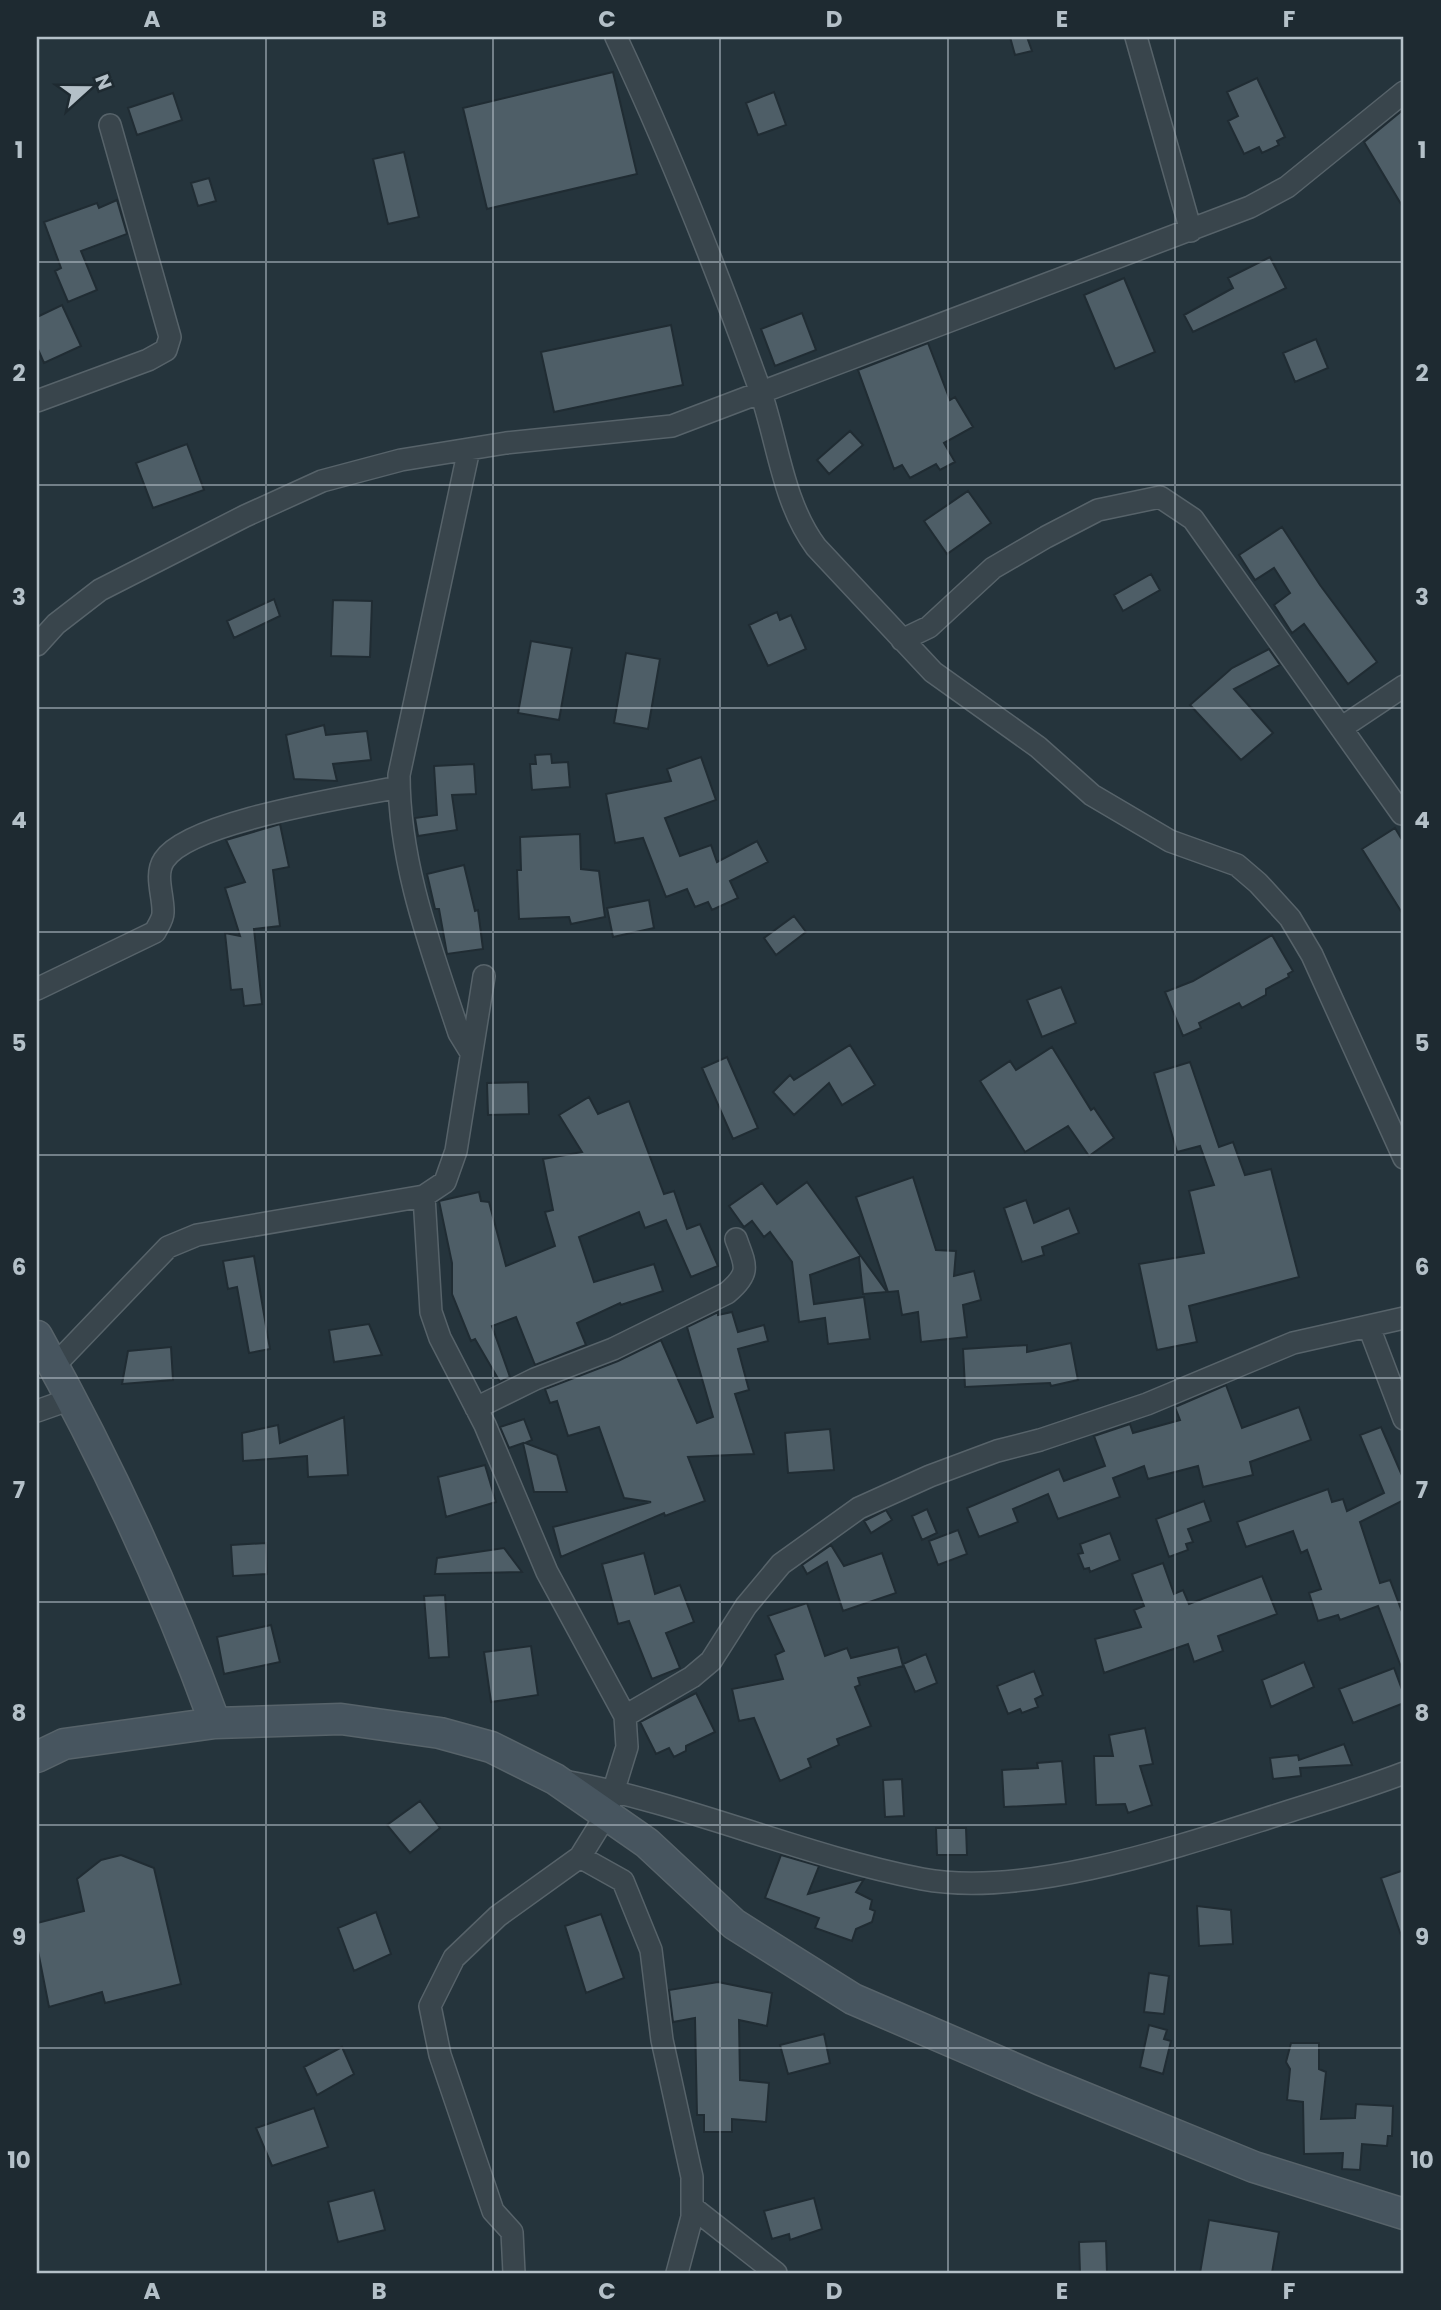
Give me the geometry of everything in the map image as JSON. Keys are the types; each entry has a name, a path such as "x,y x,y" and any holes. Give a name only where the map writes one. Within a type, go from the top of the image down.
{"street":[{"path":"616,37 709,251 774,432 787,489 802,528 933,672 1038,747 1092,795 1170,841 1237,865 1258,883 1290,918 1312,955 1404,1158"},
{"path":"1136,37 1191,230"},
{"path":"37,645 56,624 100,590 245,516 322,481 401,460 469,449 672,426 1250,207 1287,187 1404,92"},
{"path":"37,401 148,360 166,350 170,337 110,124"},
{"path":"469,449 399,775 399,787 400,828 419,915 460,1033 470,1051"},
{"path":"902,639 929,627 993,568 1046,537 1098,510 1160,497 1193,519 1402,814"},
{"path":"1341,728 1404,686"},
{"path":"37,989 155,932 164,915 160,880 163,861 178,845 246,819 399,787"},
{"path":"54,1366 168,1248 197,1235 424,1196 445,1182 456,1151 484,976"},
{"path":"424,1196 430,1312 477,1408 547,1572 625,1716 627,1747 609,1802 580,1857 498,1916 454,1958 430,2006 440,2055 493,2211 512,2232 514,2273"},
{"path":"477,1408 535,1379 613,1349 726,1293 743,1280 746,1264 736,1239"},
{"path":"625,1716 692,1677 711,1661 746,1606 781,1564 859,1508 997,1451 1040,1440 1147,1404 1293,1343 1404,1318"},
{"path":"1369,1327 1404,1419"},
{"path":"37,1336 126,1507 178,1619 215,1723"},
{"path":"37,1411 71,1399"},
{"path":"37,1757 64,1744 215,1723 341,1719 440,1733 491,1747 609,1802 923,1879 968,1883 1027,1881 1152,1852 1404,1773"},
{"path":"609,1802 647,1843 734,1924 853,1999 1254,2167 1404,2214"},
{"path":"580,1857 623,1881 651,1950 662,2040 692,2177 692,2217 677,2273"},
{"path":"692,2207 776,2273"}],"building":[{"path":"1010,37 1027,37 1032,51 1015,55"},
{"path":"613,72 637,174 487,209 463,108"},
{"path":"1257,78 1285,137 1277,141 1279,145 1262,153 1259,147 1244,154 1228,121 1238,116 1227,92"},
{"path":"774,92 786,125 758,135 746,103"},
{"path":"173,93 182,120 137,135 128,108"},
{"path":"1404,109 1404,209 1364,142"},
{"path":"404,152 419,217 388,224 373,159"},
{"path":"209,178 216,201 198,206 191,183"},
{"path":"117,200 127,234 81,251 97,290 68,302 55,271 61,268 44,222 97,203 99,208"},
{"path":"1270,257 1286,288 1193,332 1184,315 1233,288 1228,278"},
{"path":"1124,278 1155,352 1115,369 1084,295"},
{"path":"62,305 81,346 44,363 37,347 37,317"},
{"path":"802,313 816,350 775,366 761,329"},
{"path":"671,325 683,385 554,412 541,352"},
{"path":"1316,339 1328,368 1295,382 1283,353"},
{"path":"928,343 950,400 955,397 973,427 944,443 955,462 940,470 936,464 910,478 902,465 894,469 858,370"},
{"path":"850,431 863,445 829,474 817,460"},
{"path":"187,444 204,490 153,508 136,463"},
{"path":"968,491 991,523 947,554 924,521"},
{"path":"1282,527 1320,585 1377,662 1348,684 1304,624 1292,633 1274,605 1290,593 1274,568 1255,580 1239,555"},
{"path":"1151,574 1160,590 1123,611 1114,595"},
{"path":"274,599 280,616 234,638 227,621"},
{"path":"333,600 372,601 370,657 331,656"},
{"path":"777,612 780,620 791,615 806,649 768,666 749,625"},
{"path":"531,641 572,648 559,720 518,713"},
{"path":"1269,649 1280,665 1234,689 1273,733 1241,760 1190,705 1232,668"},
{"path":"626,653 660,659 648,729 614,723"},
{"path":"324,725 326,735 367,731 371,760 333,764 337,781 294,779 286,735"},
{"path":"551,754 552,763 568,762 570,787 532,790 530,764 536,764 535,755"},
{"path":"701,757 716,800 665,818 680,856 711,845 717,862 757,841 768,862 730,881 738,898 712,910 708,902 695,907 687,889 666,897 643,838 615,843 606,794 671,781 667,769"},
{"path":"474,764 476,794 452,795 457,830 418,836 415,818 437,815 434,766"},
{"path":"280,824 289,867 273,870 280,926 254,929 262,1004 244,1006 242,989 231,990 225,933 240,936 225,888 245,882 226,840"},
{"path":"1395,828 1404,843 1404,916 1362,849"},
{"path":"580,834 581,869 599,871 605,917 571,924 569,917 519,919 517,870 521,870 520,837"},
{"path":"464,865 475,911 478,910 483,949 447,954 439,909 435,909 427,874"},
{"path":"649,900 654,928 613,937 607,908"},
{"path":"794,916 806,932 776,955 764,938"},
{"path":"1272,935 1293,971 1288,974 1289,977 1266,989 1266,995 1242,1008 1239,1003 1199,1023 1201,1028 1183,1036 1165,992 1193,981"},
{"path":"1061,987 1076,1023 1042,1037 1027,1000"},
{"path":"850,1045 875,1085 842,1105 829,1083 794,1115 773,1092 790,1075 794,1080"},
{"path":"1052,1047 1091,1110 1094,1108 1114,1138 1089,1156 1068,1126 1025,1152 980,1081 1010,1061 1016,1070"},
{"path":"727,1057 758,1128 733,1139 702,1068"},
{"path":"1190,1062 1219,1147 1233,1142 1245,1175 1271,1169 1299,1277 1189,1306 1197,1342 1157,1350 1139,1264 1204,1253 1189,1191 1214,1185 1200,1146 1177,1152 1154,1073"},
{"path":"528,1082 529,1114 488,1115 487,1083"},
{"path":"589,1097 598,1114 629,1101 664,1194 674,1191 687,1229 700,1224 718,1266 691,1277 666,1220 645,1228 639,1212 579,1237 594,1282 654,1264 663,1291 621,1305 620,1303 577,1323 586,1345 535,1365 516,1317 492,1326 510,1377 500,1382 475,1339 471,1341 452,1294 452,1263 439,1201 479,1192 481,1201 489,1202 506,1266 555,1246 545,1212 553,1210 543,1159 582,1152 559,1115"},
{"path":"913,1177 936,1250 956,1251 954,1276 974,1271 981,1300 963,1305 967,1337 921,1342 918,1312 902,1315 898,1291 888,1292 856,1197"},
{"path":"807,1182 887,1292 863,1294 859,1257 810,1275 814,1304 864,1297 870,1339 828,1344 825,1318 799,1322 792,1262 770,1232 764,1237 752,1221 744,1227 729,1206 762,1183 777,1204"},
{"path":"1026,1200 1034,1223 1069,1208 1079,1233 1042,1247 1044,1255 1022,1262 1004,1208"},
{"path":"254,1256 270,1349 249,1353 237,1287 228,1289 223,1261"},
{"path":"718,1312 718,1315 732,1312 738,1332 764,1325 768,1341 738,1349 749,1390 735,1394 754,1454 688,1457 705,1501 665,1516 664,1513 561,1557 553,1527 651,1502 624,1498 599,1427 568,1436 557,1401 550,1403 545,1389 618,1361 661,1340 697,1423 713,1417 687,1327"},
{"path":"369,1324 382,1355 334,1362 329,1330"},
{"path":"1071,1343 1078,1380 1051,1386 1050,1383 965,1387 963,1349 1027,1345 1027,1352"},
{"path":"171,1347 173,1380 122,1384 128,1351"},
{"path":"1226,1385 1242,1428 1299,1407 1311,1440 1250,1462 1253,1475 1203,1487 1198,1466 1148,1479 1144,1466 1113,1478 1120,1497 1058,1519 1048,1494 1013,1509 1018,1522 979,1537 967,1508 1059,1469 1064,1481 1105,1466 1094,1436 1130,1424 1133,1433 1180,1420 1175,1407"},
{"path":"344,1417 348,1475 308,1477 307,1456 243,1461 242,1433 278,1425 280,1443"},
{"path":"524,1419 532,1440 525,1443 557,1455 567,1492 534,1492 523,1443 509,1448 500,1427"},
{"path":"1381,1427 1404,1480 1404,1500 1360,1522 1380,1583 1390,1580 1404,1617 1403,1672 1378,1606 1340,1620 1338,1615 1318,1621 1309,1593 1321,1589 1307,1550 1301,1553 1293,1531 1246,1547 1237,1522 1328,1489 1332,1502 1343,1499 1347,1511 1384,1493 1360,1435"},
{"path":"830,1429 834,1470 788,1473 785,1433"},
{"path":"485,1465 496,1502 446,1517 438,1477"},
{"path":"1204,1501 1211,1521 1188,1529 1193,1542 1186,1544 1188,1550 1169,1557 1156,1519"},
{"path":"927,1509 937,1533 922,1540 912,1516"},
{"path":"886,1510 892,1520 871,1533 864,1521"},
{"path":"958,1530 967,1554 938,1565 929,1541"},
{"path":"1110,1533 1120,1560 1090,1572 1089,1568 1084,1569 1078,1554 1083,1553 1080,1544"},
{"path":"266,1543 267,1574 233,1576 231,1545"},
{"path":"831,1545 844,1566 882,1553 896,1593 843,1611 827,1562 807,1574 802,1565"},
{"path":"504,1548 522,1572 435,1574 437,1558"},
{"path":"644,1553 655,1594 680,1585 694,1622 666,1633 680,1668 652,1679 629,1621 618,1624 602,1564"},
{"path":"1163,1563 1174,1594 1183,1590 1189,1604 1262,1576 1277,1614 1218,1636 1223,1651 1194,1662 1188,1644 1104,1673 1095,1639 1141,1627 1134,1610 1144,1606 1132,1574"},
{"path":"445,1595 449,1657 429,1658 424,1596"},
{"path":"807,1603 825,1656 847,1648 851,1658 898,1647 903,1666 858,1678 860,1685 855,1687 871,1726 837,1739 839,1745 808,1759 811,1767 780,1781 754,1718 739,1721 732,1689 783,1679 775,1655 784,1651 768,1616"},
{"path":"271,1625 280,1662 224,1674 217,1637"},
{"path":"531,1646 538,1695 491,1702 484,1652"},
{"path":"926,1654 937,1683 915,1692 903,1664"},
{"path":"1304,1662 1314,1687 1271,1707 1262,1680"},
{"path":"1394,1668 1404,1695 1404,1703 1353,1723 1339,1689"},
{"path":"1034,1671 1043,1695 1035,1699 1038,1707 1022,1713 1020,1709 1008,1714 997,1686"},
{"path":"696,1693 715,1732 686,1746 686,1751 674,1757 669,1748 656,1754 640,1722"},
{"path":"1145,1728 1153,1764 1140,1766 1152,1805 1128,1813 1125,1804 1096,1805 1094,1756 1113,1756 1109,1735"},
{"path":"1344,1744 1352,1765 1300,1768 1301,1776 1273,1779 1270,1758 1298,1755 1299,1760"},
{"path":"1062,1761 1066,1804 1004,1807 1002,1770 1038,1768 1037,1763"},
{"path":"902,1779 904,1816 885,1817 883,1780"},
{"path":"420,1801 440,1828 410,1853 387,1825"},
{"path":"936,1828 966,1828 967,1855 937,1855"},
{"path":"121,1855 154,1868 181,1984 105,2003 102,1992 49,2007 37,1946 37,1923 84,1911 77,1879 101,1860"},
{"path":"781,1855 819,1866 808,1894 864,1879 856,1892 872,1900 870,1909 875,1911 872,1922 856,1929 852,1941 815,1928 819,1918 765,1898"},
{"path":"1404,1870 1404,1938 1402,1938 1381,1878"},
{"path":"1197,1906 1231,1910 1233,1944 1199,1946"},
{"path":"376,1912 391,1954 354,1971 338,1928"},
{"path":"601,1914 624,1978 586,1993 565,1926"},
{"path":"1149,1973 1169,1976 1164,2014 1144,2012"},
{"path":"718,1982 772,1993 767,2026 739,2020 740,2080 769,2083 766,2122 732,2119 732,2132 704,2132 704,2115 697,2115 695,2018 673,2022 669,1990"},
{"path":"1149,2025 1167,2030 1164,2039 1171,2041 1163,2074 1140,2067"},
{"path":"824,2034 830,2063 788,2074 780,2045"},
{"path":"1291,2043 1319,2043 1319,2069 1326,2072 1321,2119 1355,2118 1356,2104 1393,2106 1392,2136 1388,2136 1387,2146 1362,2144 1360,2170 1342,2169 1343,2153 1304,2154 1303,2102 1287,2100 1290,2069 1286,2062"},
{"path":"342,2047 354,2074 317,2095 304,2067"},
{"path":"314,2108 328,2147 272,2166 256,2128"},
{"path":"374,2190 385,2230 338,2242 328,2202"},
{"path":"814,2198 822,2229 790,2240 789,2234 772,2239 764,2211"},
{"path":"1209,2220 1279,2232 1272,2273 1200,2273"},
{"path":"1106,2241 1107,2273 1080,2273 1079,2242"}]}
